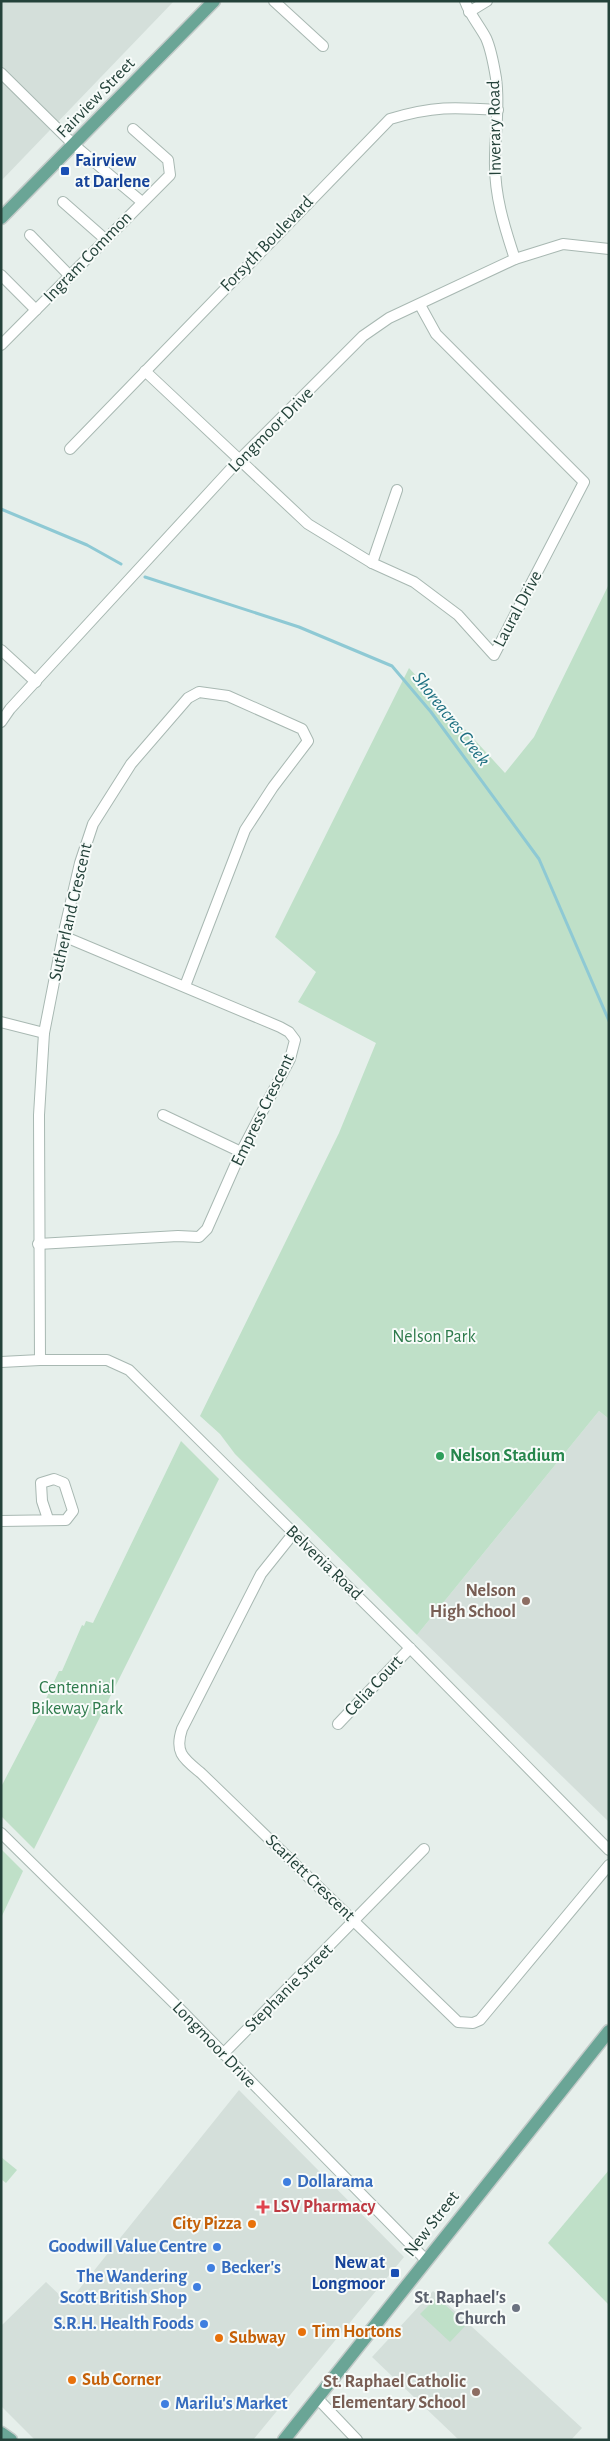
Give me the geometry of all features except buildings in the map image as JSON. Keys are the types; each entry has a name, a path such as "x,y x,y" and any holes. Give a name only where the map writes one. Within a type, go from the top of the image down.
{"main road":[{"name":"Fairview Street","path":"1,218 214,1"},
{"name":"New Street","path":"284,2440 318,2399 425,2259 609,2031"},
{"path":"1,2433 12,2440"}],"street":[{"path":"274,1 324,46"},
{"name":"Inverary Road","path":"465,1 469,12 486,39 496,77 498,110 494,158 496,193 502,220 515,259"},
{"path":"469,12 487,1"},
{"path":"1,73 74,145 142,202"},
{"name":"Forsyth Boulevard","path":"70,449 390,119 421,109 450,106 498,110"},
{"name":"Ingram Common","path":"2,344 170,175 168,160 133,129"},
{"path":"63,202 105,239"},
{"path":"30,235 70,276"},
{"name":"Longmoor Drive","path":"1,722 10,709 84,626 240,459 363,336 389,318 515,259 564,244 609,249"},
{"path":"1,274 36,310"},
{"name":"Laural Drive","path":"145,371 308,524 372,562 414,582 458,615 494,655 584,482 436,334 420,305"},
{"path":"372,562 398,490"},
{"path":"1,650 36,682"},
{"name":"Sutherland Crescent","path":"40,1360 38,1244 39,1115 44,1033 63,936 80,863 94,824 131,764 188,698 199,692 228,696 302,729 308,741 273,787 245,830 185,986"},
{"name":"Empress Crescent","path":"38,1244 178,1236 199,1237 207,1229 241,1152 290,1058 295,1040 289,1032 280,1027 63,936"},
{"path":"1,1022 44,1033"},
{"path":"163,1115 241,1152"},
{"name":"Belvenia Road","path":"1,1362 107,1360 129,1370 410,1648 609,1850"},
{"path":"1,1521 48,1519"},
{"name":"Scarlett Crescent","path":"293,1534 261,1574 178,1740 182,1757 458,2022 472,2023 480,2020 609,1865"},
{"name":"Celia Court","path":"338,1724 410,1648"},
{"name":"Longmoor Drive","path":"1,1833 425,2259"},
{"name":"Stephanie Street","path":"223,2054 424,1849"},
{"path":"318,2399 357,2440"}],"shaded area":[{"path":"1,1 174,1 1,181"},
{"name":"Nelson High School","path":"599,1411 609,1419 609,1822 417,1635"},
{"path":"239,2090 404,2257 253,2440 35,2440 1,2406 1,2326 46,2282 68,2303"},
{"name":"St. Raphael Catholic Elementary School","path":"433,2291 582,2428 571,2440 459,2440 372,2357"}],"green space":[{"name":"Nelson Park","path":"609,584 609,1419 599,1411 417,1635 235,1454 220,1434 200,1416 339,1133 376,1043 298,1002 316,972 275,937 409,668 505,773 534,737"},
{"name":"Centennial Bikeway Park","path":"181,1441 219,1479 34,1849 1,1816 1,1787 59,1671 62,1671 82,1625 84,1626 86,1621 93,1623"},
{"path":"1,1849 23,1871 1,1918"},
{"path":"1,2157 17,2170 6,2183 1,2179"},
{"path":"609,2170 609,2305 548,2243"},
{"path":"437,2297 466,2325 450,2342 420,2314"}],"waterway":[{"name":"Shoreacres Creek","path":"1,509 87,545 121,564"},
{"name":"Shoreacres Creek","path":"145,577 299,627 392,666 431,712 539,859 609,1021"}],"place":[{"name":"Fairview at Darlene","path":"65,171"},
{"name":"Nelson Stadium","path":"440,1456"},
{"name":"Nelson High School","path":"526,1601"},
{"name":"Dollarama","path":"287,2182"},
{"name":"LSV Pharmacy","path":"263,2207"},
{"name":"City Pizza","path":"252,2224"},
{"name":"Goodwill Value Centre","path":"217,2247"},
{"name":"Becker's","path":"211,2268"},
{"name":"New at Longmoor","path":"395,2273"},
{"name":"The Wandering Scott British Shop","path":"197,2287"},
{"name":"St. Raphael's Church","path":"516,2308"},
{"name":"S.R.H. Health Foods","path":"204,2324"},
{"name":"Tim Hortons","path":"302,2332"},
{"name":"Subway","path":"219,2338"},
{"name":"Sub Corner","path":"72,2380"},
{"name":"St. Raphael Catholic Elementary School","path":"476,2392"},
{"name":"Marilu's Market","path":"165,2404"}]}
